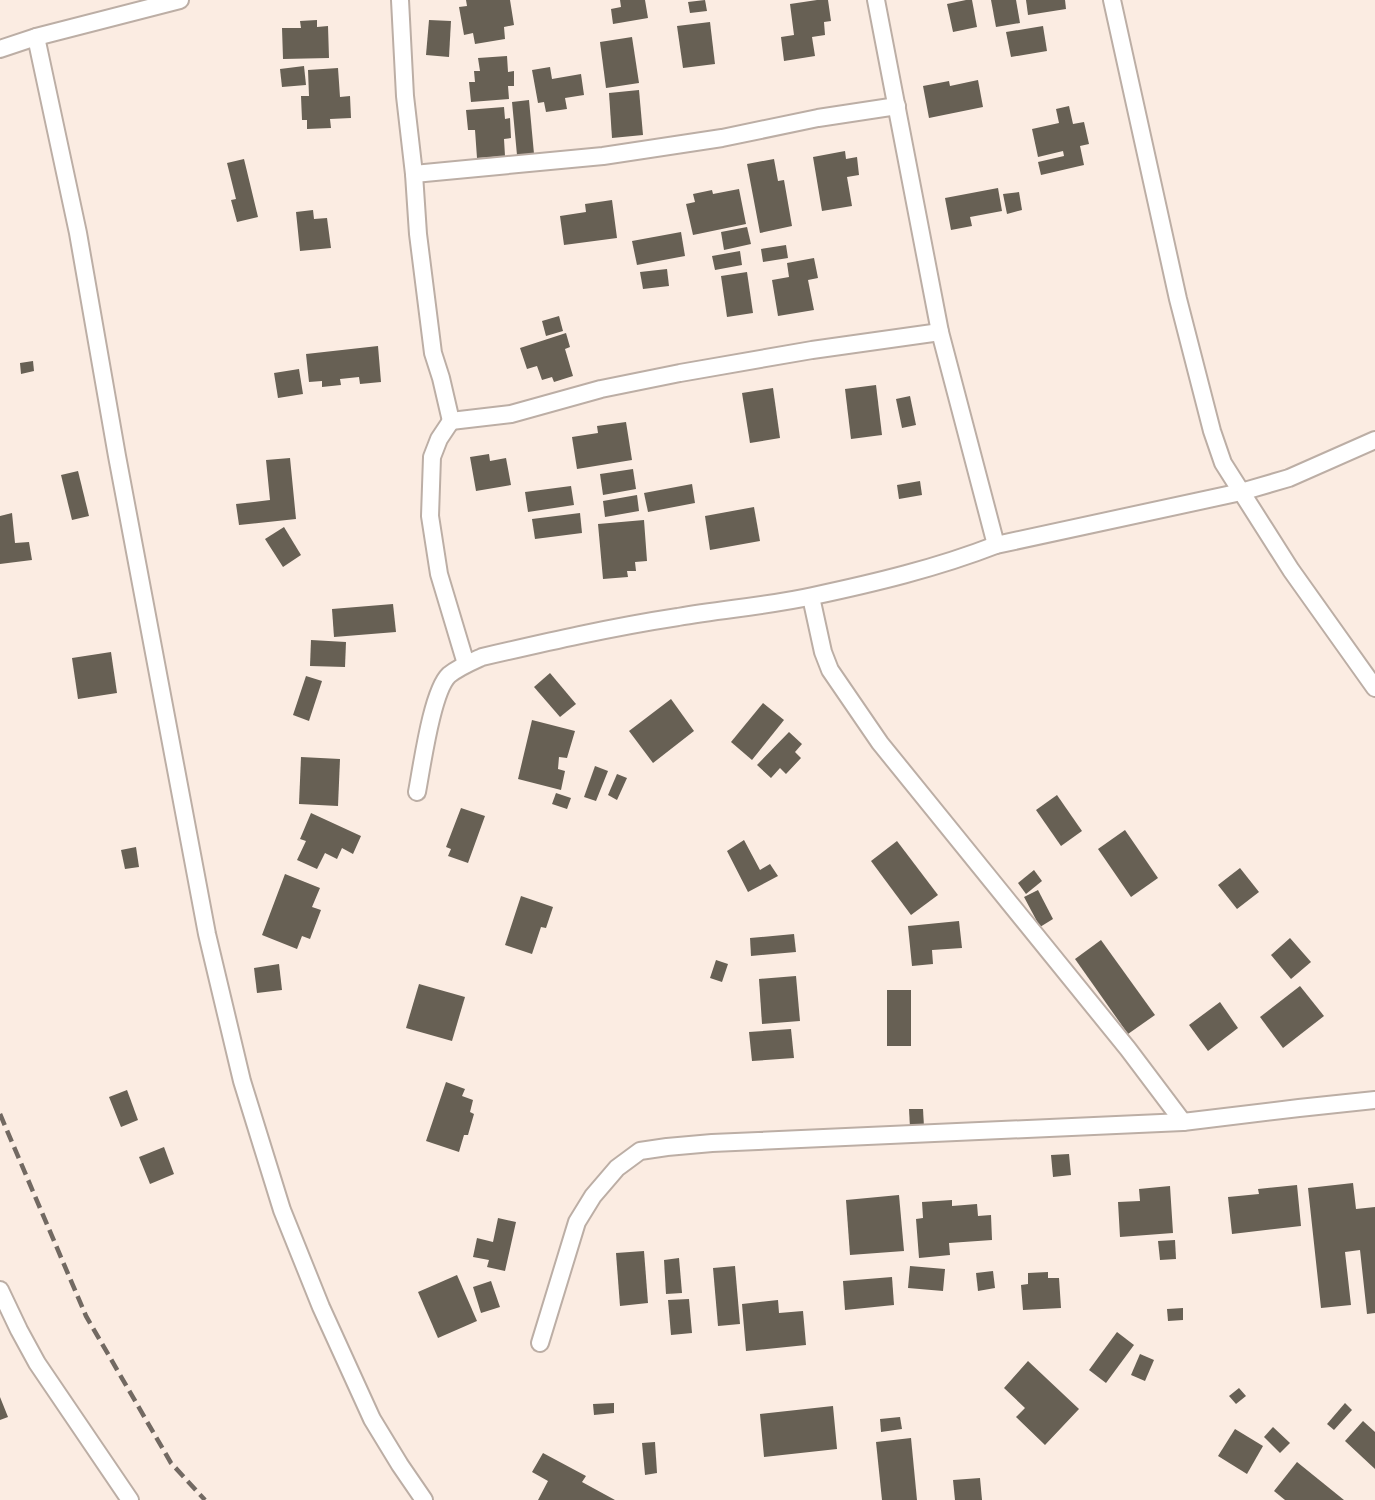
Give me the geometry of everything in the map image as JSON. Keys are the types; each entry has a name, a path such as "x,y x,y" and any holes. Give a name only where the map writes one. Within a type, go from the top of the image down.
{"street":[{"path":"0,49 36,37 180,0"},
{"path":"400,0 405,96 418,234 433,353 451,421 439,439 432,457 430,516 439,574 466,664"},
{"path":"876,0 940,332 996,546"},
{"path":"1112,0 1178,299 1212,431 1223,463 1291,570 1375,688"},
{"path":"36,37 78,232 117,456 207,934 242,1082 282,1210 321,1307 372,1419 424,1500"},
{"path":"414,174 603,156 722,138 818,118 897,106"},
{"path":"451,421 511,414 601,389 680,373 812,350 940,332"},
{"path":"417,792 430,719 439,693 448,676 482,657 595,631 811,597 965,557 996,546 1241,492 1289,478 1375,440"},
{"path":"811,597 823,652 830,670 880,743 1128,1049 1183,1122"},
{"path":"540,1343 577,1222 593,1196 617,1168 640,1151 712,1143 1183,1122 1375,1100"},
{"path":"0,1290 37,1363 130,1500"}],"building":[{"path":"466,0 510,0 514,25 504,27 505,39 475,44 473,33 464,35 459,7 467,6"},
{"path":"620,0 645,0 648,18 613,24 611,9 621,7"},
{"path":"705,0 707,11 690,13 688,2"},
{"path":"828,0 831,21 824,22 825,35 812,37 815,56 784,61 781,37 794,35 790,4"},
{"path":"972,0 977,27 953,32 947,4"},
{"path":"991,0 1016,0 1020,23 996,27"},
{"path":"1026,0 1065,0 1066,9 1028,15"},
{"path":"317,20 317,27 328,26 329,58 283,59 282,28 301,28 300,21"},
{"path":"429,20 451,21 449,57 426,55"},
{"path":"710,22 715,64 683,68 677,26"},
{"path":"1043,26 1047,51 1011,57 1006,32"},
{"path":"632,37 639,83 606,88 600,42"},
{"path":"507,56 508,72 514,71 514,86 508,86 509,99 471,102 469,82 475,82 474,71 480,71 478,58"},
{"path":"304,66 306,85 282,87 280,69"},
{"path":"550,67 552,79 581,74 584,95 565,98 567,109 546,112 544,102 538,103 532,70"},
{"path":"338,68 340,97 350,96 351,118 330,119 331,128 307,129 307,120 302,120 301,96 309,96 308,70"},
{"path":"978,80 983,107 929,118 923,86 949,81 950,86"},
{"path":"639,90 643,135 612,138 609,93"},
{"path":"529,100 534,154 517,155 512,102"},
{"path":"1069,106 1073,124 1084,122 1089,144 1080,146 1084,165 1041,175 1038,162 1064,156 1063,151 1038,157 1032,129 1059,123 1056,109"},
{"path":"504,107 505,119 510,118 511,138 504,139 505,156 477,158 475,130 468,130 466,110"},
{"path":"845,151 846,159 857,157 859,175 847,177 852,206 822,211 813,157"},
{"path":"244,159 258,217 237,222 231,200 236,199 227,163"},
{"path":"774,159 778,181 784,180 792,226 760,233 747,164"},
{"path":"998,188 1002,211 970,217 972,226 951,230 945,198"},
{"path":"739,189 746,224 693,235 686,204 695,202 693,194 712,190 713,194"},
{"path":"1019,192 1022,210 1007,214 1003,194"},
{"path":"612,200 617,238 564,245 560,216 586,212 585,204"},
{"path":"313,210 314,219 327,218 331,248 300,251 296,212"},
{"path":"747,227 751,244 724,250 721,232"},
{"path":"681,232 685,256 637,265 632,241"},
{"path":"786,245 788,258 763,262 761,249"},
{"path":"740,251 742,265 715,270 712,256"},
{"path":"814,258 818,278 808,280 814,310 778,316 772,280 789,277 787,263"},
{"path":"667,269 669,286 643,289 640,272"},
{"path":"747,272 753,313 727,317 721,276"},
{"path":"559,316 563,331 546,336 542,321"},
{"path":"566,333 570,347 565,349 573,376 554,382 552,377 542,380 537,366 527,369 520,348"},
{"path":"378,346 381,382 360,384 359,377 340,379 341,385 322,387 322,381 309,382 306,354"},
{"path":"33,361 34,371 21,374 20,363"},
{"path":"299,369 303,394 278,398 274,373"},
{"path":"876,385 882,435 851,439 845,389"},
{"path":"773,388 780,438 750,443 742,393"},
{"path":"910,396 916,425 902,428 896,399"},
{"path":"626,422 632,460 577,469 572,437 598,433 597,426"},
{"path":"489,454 490,461 506,458 511,485 476,491 470,457"},
{"path":"290,458 296,519 239,525 236,504 270,500 266,460"},
{"path":"633,469 636,489 603,495 600,474"},
{"path":"78,471 89,516 72,520 61,475"},
{"path":"920,481 922,495 899,499 897,485"},
{"path":"692,484 695,503 648,512 644,493"},
{"path":"571,486 574,505 528,512 525,492"},
{"path":"637,495 639,511 605,517 603,501"},
{"path":"754,507 760,541 710,550 705,516"},
{"path":"12,513 15,543 29,542 32,560 0,564 0,516"},
{"path":"580,513 582,533 535,539 532,519"},
{"path":"644,520 647,561 635,562 636,571 627,571 628,577 603,579 598,524"},
{"path":"284,527 301,555 283,567 265,539"},
{"path":"393,604 396,632 334,637 332,609"},
{"path":"311,640 346,642 345,667 310,666"},
{"path":"111,652 117,693 78,699 72,658"},
{"path":"550,673 576,704 560,717 534,687"},
{"path":"306,676 322,681 309,721 293,715"},
{"path":"671,699 694,731 653,763 629,731"},
{"path":"763,703 784,720 752,760 731,742"},
{"path":"532,720 575,731 567,758 559,757 558,769 565,771 561,790 518,779"},
{"path":"789,732 802,744 795,752 801,758 786,774 780,768 771,778 757,765"},
{"path":"301,757 340,759 338,806 299,804"},
{"path":"595,766 608,771 596,801 584,797"},
{"path":"617,774 627,778 617,800 608,795"},
{"path":"556,793 571,798 567,809 552,804"},
{"path":"1057,795 1082,831 1061,846 1036,810"},
{"path":"461,808 485,816 468,863 448,856 451,849 446,847"},
{"path":"311,813 361,836 353,854 342,848 337,859 325,853 317,869 297,860 306,841 300,839"},
{"path":"1125,830 1158,878 1131,897 1098,849"},
{"path":"744,840 760,870 770,864 778,876 748,892 727,851"},
{"path":"897,841 938,895 911,915 871,861"},
{"path":"136,847 139,867 125,869 121,850"},
{"path":"1240,868 1259,892 1237,909 1218,885"},
{"path":"1034,870 1042,881 1026,894 1018,883"},
{"path":"285,874 320,888 312,907 321,910 310,939 302,936 297,949 262,935"},
{"path":"1038,890 1053,919 1040,927 1024,897"},
{"path":"521,896 553,907 546,928 541,927 532,954 505,945"},
{"path":"959,921 962,948 932,950 933,964 912,966 908,926"},
{"path":"794,934 796,952 751,956 750,938"},
{"path":"1290,938 1311,962 1291,979 1271,955"},
{"path":"1101,940 1155,1015 1128,1034 1075,959"},
{"path":"716,960 728,964 722,982 710,978"},
{"path":"279,964 282,990 257,993 254,968"},
{"path":"796,976 800,1021 762,1024 759,979"},
{"path":"419,984 465,997 452,1041 406,1028"},
{"path":"1300,986 1324,1016 1283,1048 1260,1017"},
{"path":"887,990 911,990 911,1046 887,1046"},
{"path":"1220,1002 1238,1028 1208,1051 1189,1025"},
{"path":"791,1029 794,1058 752,1061 749,1032"},
{"path":"446,1082 465,1089 462,1096 473,1100 470,1112 474,1114 468,1135 464,1135 459,1152 426,1141"},
{"path":"127,1090 138,1120 121,1127 109,1097"},
{"path":"909,1109 923,1109 924,1127 910,1128"},
{"path":"164,1147 174,1174 150,1184 139,1157"},
{"path":"1069,1154 1071,1175 1053,1177 1051,1155"},
{"path":"1353,1183 1356,1209 1375,1207 1375,1313 1367,1314 1360,1250 1345,1252 1351,1305 1321,1308 1308,1188"},
{"path":"1297,1185 1301,1226 1232,1234 1228,1197 1259,1194 1258,1189"},
{"path":"1170,1186 1173,1233 1120,1237 1118,1202 1140,1201 1139,1189"},
{"path":"899,1195 904,1251 850,1255 846,1200"},
{"path":"952,1200 952,1206 977,1204 978,1216 991,1215 992,1240 949,1243 950,1255 919,1258 916,1219 923,1218 922,1202"},
{"path":"498,1218 516,1222 505,1271 487,1267 489,1260 473,1257 477,1238 493,1242"},
{"path":"1175,1240 1176,1259 1160,1260 1158,1241"},
{"path":"644,1251 648,1303 620,1306 616,1253"},
{"path":"679,1258 682,1293 666,1294 664,1260"},
{"path":"735,1266 740,1324 718,1326 713,1268"},
{"path":"910,1266 945,1269 943,1291 908,1288"},
{"path":"993,1271 995,1288 978,1291 976,1273"},
{"path":"1048,1272 1048,1278 1059,1278 1061,1308 1023,1310 1021,1285 1028,1284 1028,1273"},
{"path":"457,1275 477,1321 438,1338 418,1292"},
{"path":"892,1277 894,1305 845,1310 843,1281"},
{"path":"491,1281 500,1307 481,1313 473,1287"},
{"path":"689,1299 692,1333 671,1335 668,1300"},
{"path":"778,1300 779,1313 803,1311 806,1345 746,1351 742,1304"},
{"path":"1183,1308 1183,1320 1168,1321 1167,1309"},
{"path":"1117,1332 1134,1345 1106,1383 1089,1370"},
{"path":"1140,1354 1154,1360 1145,1381 1131,1375"},
{"path":"1028,1361 1079,1409 1045,1445 1016,1417 1025,1408 1004,1388"},
{"path":"1239,1388 1246,1396 1236,1404 1229,1396"},
{"path":"0,1397 8,1417 0,1420"},
{"path":"614,1403 614,1413 594,1415 593,1404"},
{"path":"1345,1403 1352,1410 1334,1430 1327,1424"},
{"path":"833,1406 837,1449 764,1457 760,1414"},
{"path":"900,1417 902,1429 881,1432 880,1419"},
{"path":"1363,1421 1375,1432 1375,1469 1345,1441"},
{"path":"1273,1427 1290,1443 1280,1453 1264,1437"},
{"path":"1235,1429 1263,1446 1247,1474 1218,1456"},
{"path":"911,1438 917,1500 882,1500 876,1442"},
{"path":"655,1442 657,1473 645,1475 642,1443"},
{"path":"543,1453 586,1476 582,1482 615,1500 538,1500 548,1481 532,1472"},
{"path":"1297,1462 1344,1500 1285,1500 1274,1491"},
{"path":"980,1478 982,1500 955,1500 953,1480"}],"railway":[{"path":"0,1114 86,1316 171,1463 205,1500"}]}
